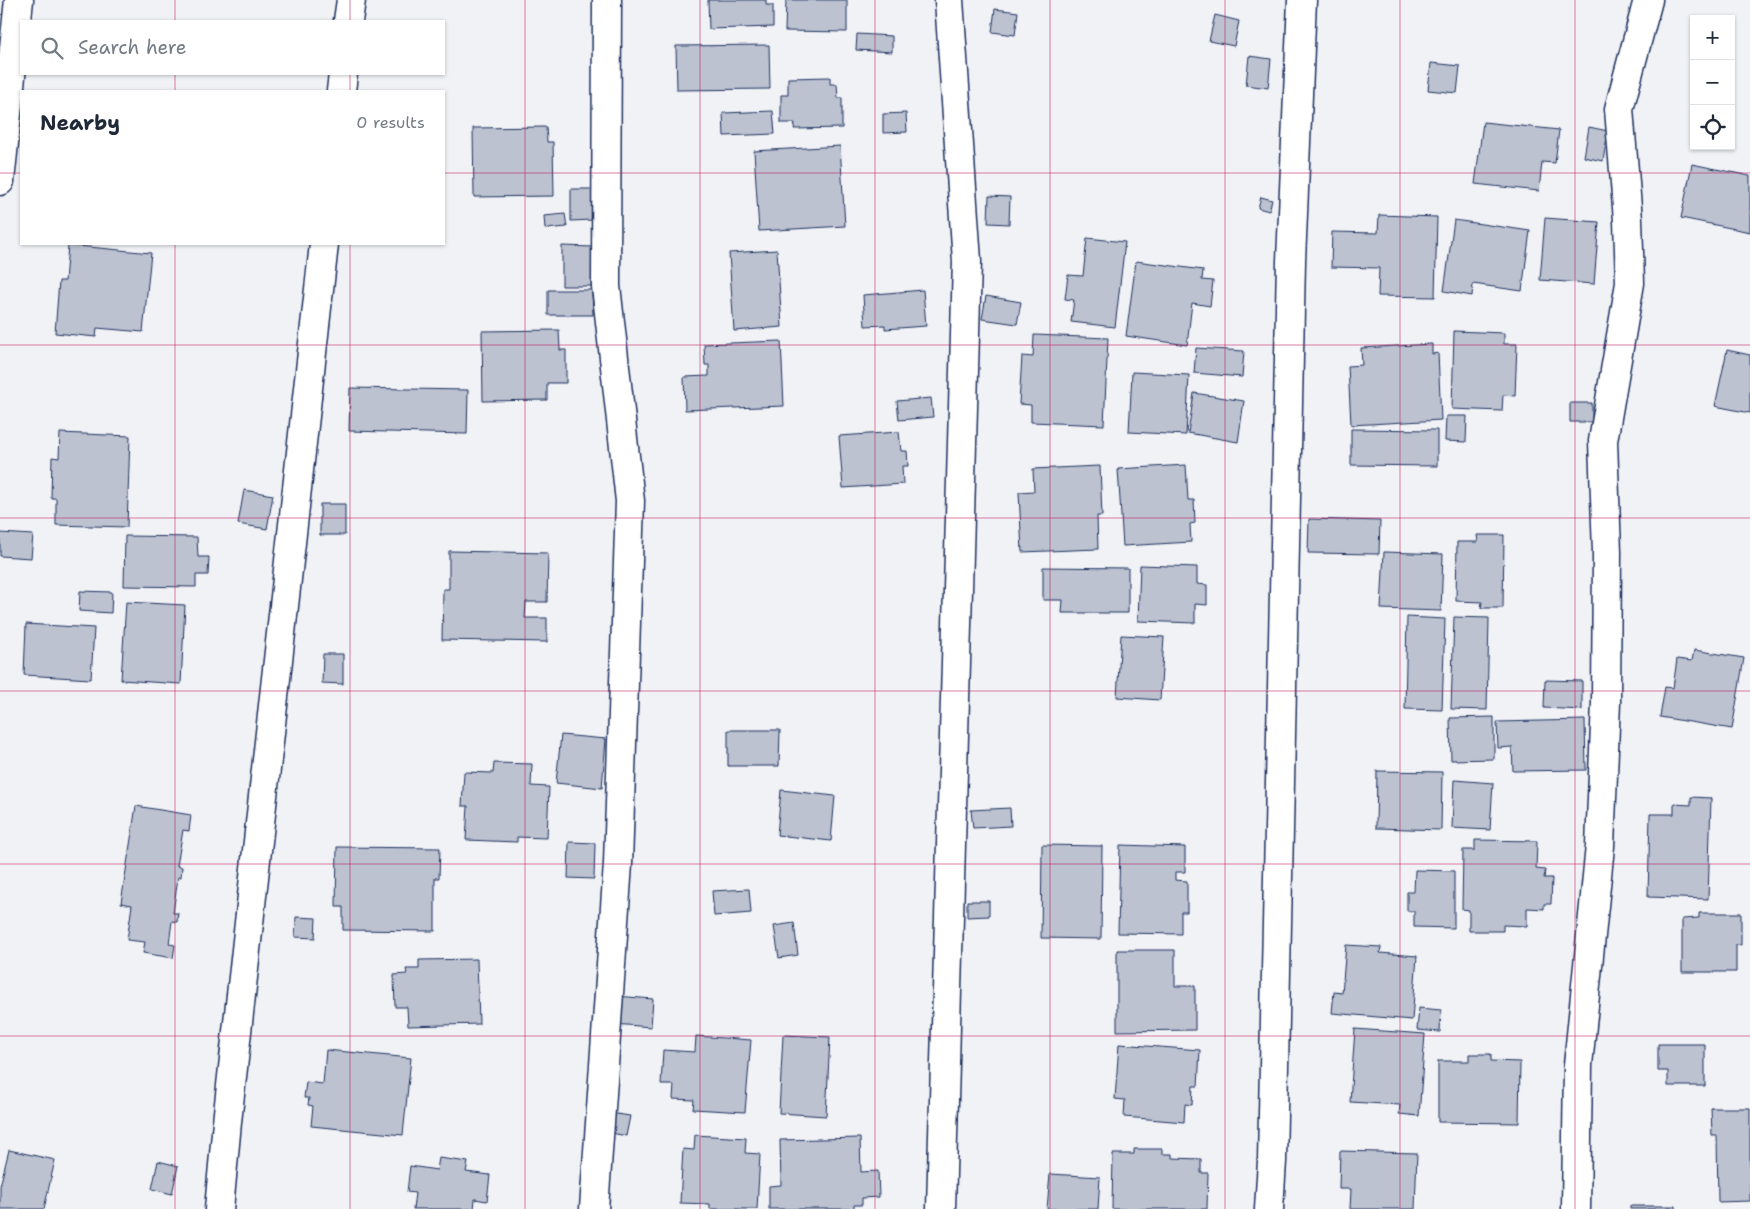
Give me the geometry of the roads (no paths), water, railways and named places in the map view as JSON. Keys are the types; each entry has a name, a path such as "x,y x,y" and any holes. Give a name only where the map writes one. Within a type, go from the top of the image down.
{"street":[{"path":"0,181 19,0"},
{"path":"348,20 351,0"},
{"path":"594,1209 618,864 630,501 606,286 607,0"},
{"path":"941,1209 967,261 949,0"},
{"path":"1269,1209 1272,1161 1291,261 1302,0"},
{"path":"1576,1209 1578,1065 1600,846 1606,702 1607,552 1604,441 1630,283 1628,220 1619,109 1648,0"},
{"path":"341,90 343,75"},
{"path":"219,1209 324,245"}]}
